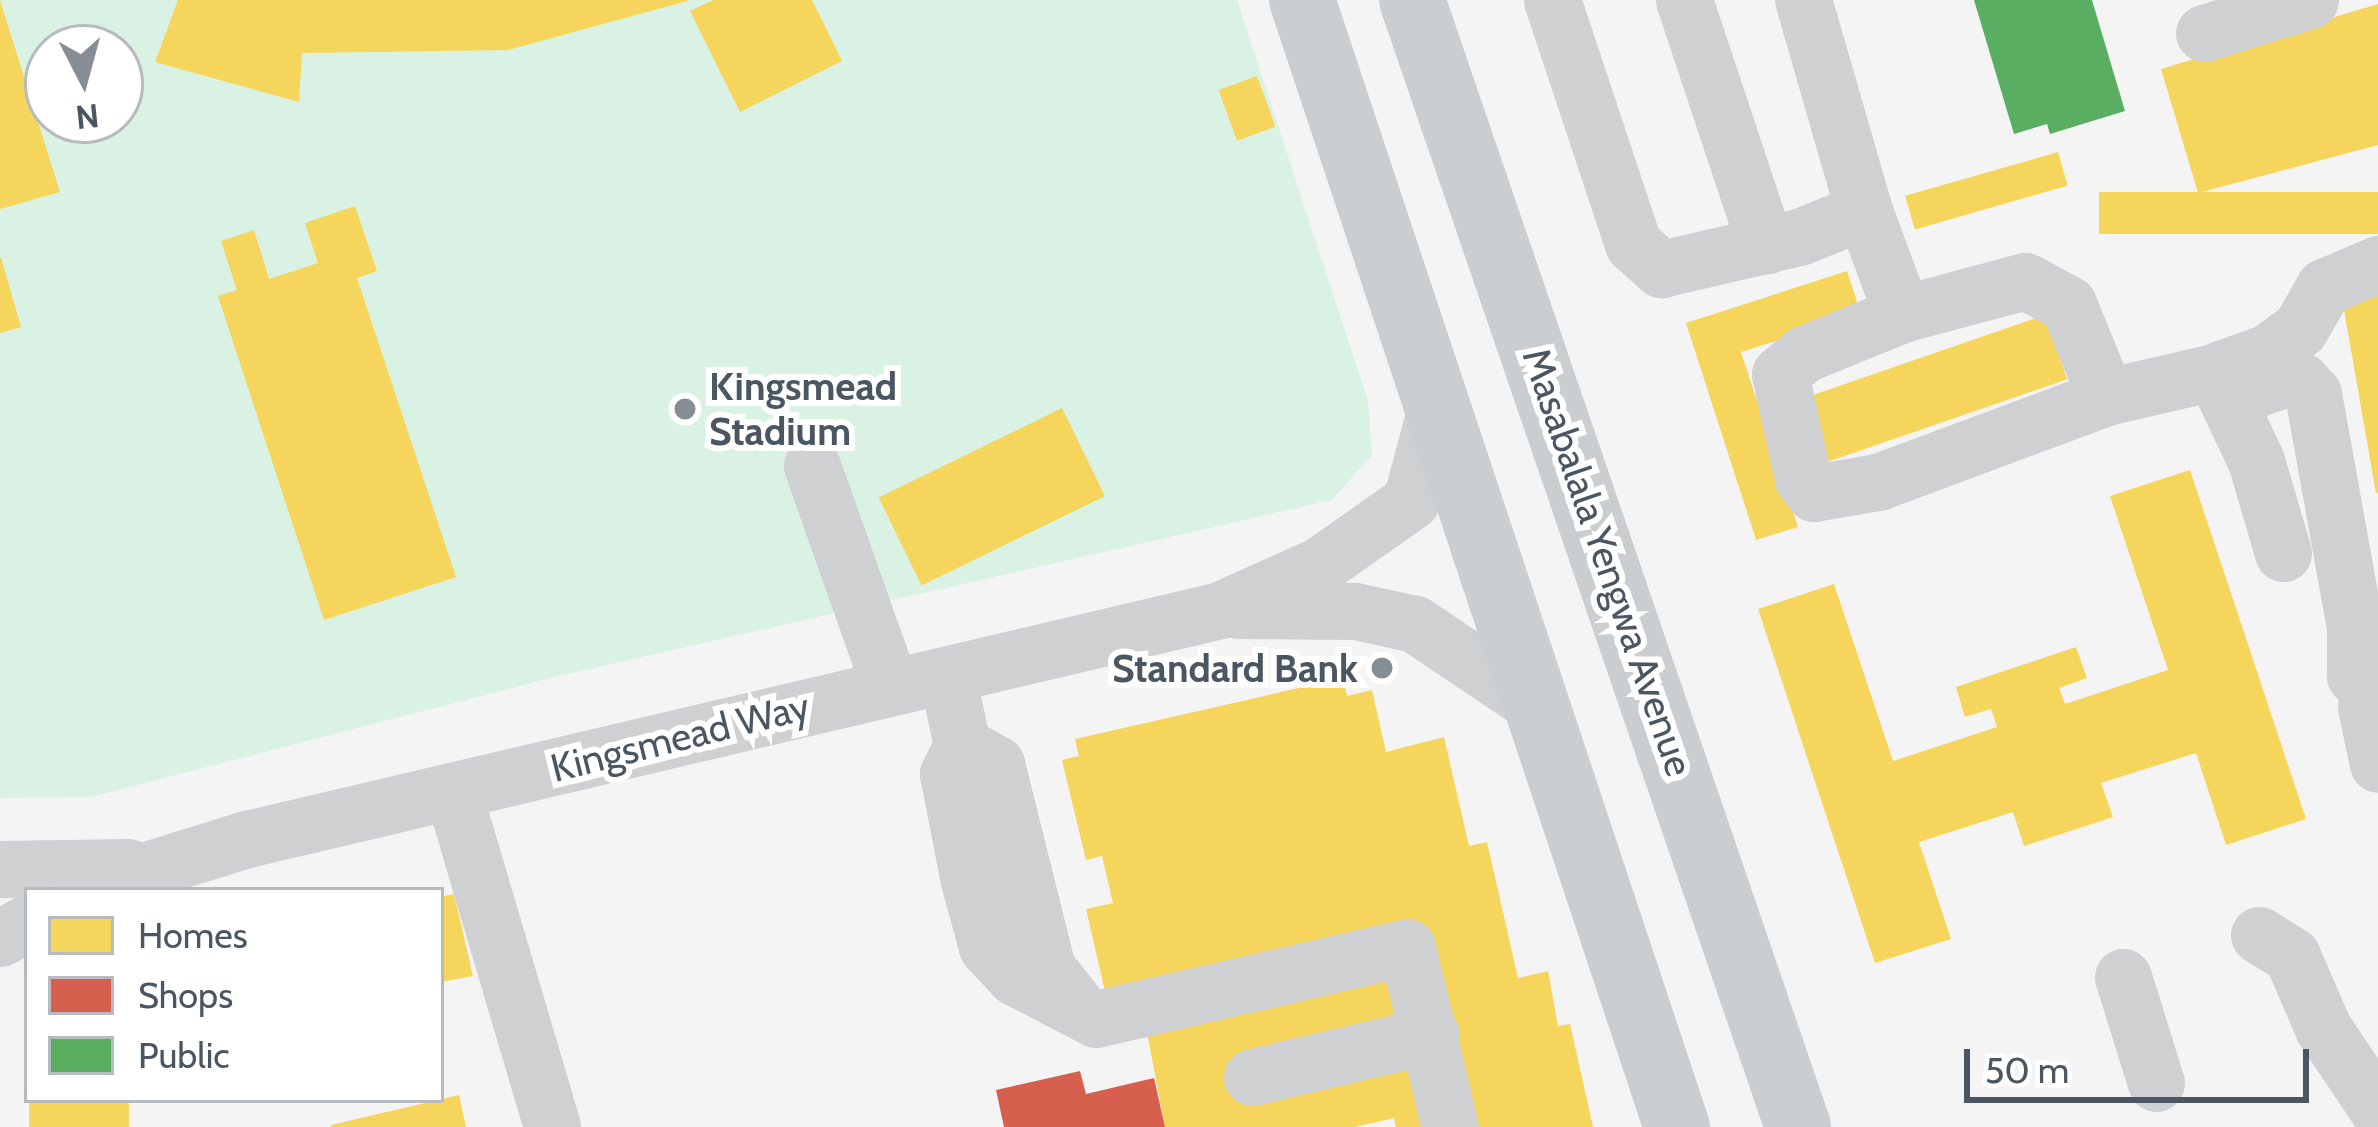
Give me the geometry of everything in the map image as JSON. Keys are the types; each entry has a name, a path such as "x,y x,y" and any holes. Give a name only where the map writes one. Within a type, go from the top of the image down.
{"main road":[{"path":"1302,0 1677,1127"},
{"name":"Masabalala Yengwa Avenue","path":"1412,0 1798,1127"}],"street":[{"path":"1552,0 1639,257 1660,269 1766,246 1864,211"},
{"path":"1684,0 1766,246"},
{"path":"1802,0 1864,211 1902,314"},
{"path":"2204,33 2310,0"},
{"path":"2221,385 2300,329 2324,287 2378,264"},
{"path":"2106,397 2068,304 2045,286 2025,281 1902,314 1804,354 1780,374 1796,457 1814,494 1878,482 2106,397 2301,381 2313,394 2355,627 2361,691 2378,764"},
{"path":"2221,385 2283,553"},
{"name":"Kingsmead Way","path":"90,887 140,867 1220,610 1320,565 1411,501 1437,403"},
{"path":"812,466 890,686"},
{"name":"Kingsmead Way","path":"1220,610 1355,611 1415,624 1537,706"},
{"path":"947,675 962,745 996,764 1047,968 1082,1013 1118,1016 1407,947 1450,1127"},
{"path":"454,792 552,1127"},
{"name":"Kingsmead Way","path":"0,868 140,867"},
{"path":"2259,934 2292,956 2323,1028 2378,1110"},
{"path":"2123,976 2156,1083"},
{"path":"1252,1077 1431,1036"}],"green space":[{"name":"Kingsmead Stadium","path":"0,0 1237,0 1368,401 1372,455 1332,500 554,677 91,797 0,798"}],"building: Homes":[{"path":"0,0 24,77 24,144 45,144 60,192 0,209"},
{"path":"178,0 687,1 508,50 302,53 299,102 155,62"},
{"path":"713,0 812,0 842,61 740,112 690,11"},
{"path":"2378,4 2378,145 2198,193 2161,69"},
{"path":"1257,76 1275,127 1237,141 1218,90"},
{"path":"2058,152 2068,186 1915,229 1905,196"},
{"path":"2099,192 2378,192 2378,234 2099,234"},
{"path":"355,206 377,271 357,278 456,577 324,620 218,296 237,290 221,241 254,230 269,279 318,263 305,223"},
{"path":"0,258 21,327 0,333"},
{"path":"1847,271 1861,314 1741,352 1798,527 1756,540 1686,323"},
{"path":"2378,280 2378,493 2376,493 2340,287"},
{"path":"2045,315 2067,379 1824,463 1802,399"},
{"path":"1062,408 1105,496 922,586 879,497"},
{"path":"2190,470 2306,819 2226,845 2196,753 2101,783 2113,817 2024,846 2013,812 1919,842 1951,939 1875,963 1758,609 1834,584 1893,761 1997,727 1991,709 1965,717 1956,687 2076,647 2087,678 2059,688 2065,704 2168,670 2110,496"},
{"path":"1343,678 1347,696 1372,690 1386,752 1444,737 1469,846 1487,842 1518,978 1548,971 1558,1026 1570,1024 1593,1127 1396,1127 1394,1118 1355,1127 1165,1127 1142,1006 1110,1013 1086,909 1113,903 1102,856 1086,860 1062,760 1079,756 1075,739"},
{"path":"454,894 473,976 444,981 444,896"},
{"path":"459,1095 466,1127 331,1127 425,1103 444,1103 444,1099"},
{"path":"29,1103 129,1103 129,1127 29,1127"}],"building: Shops":[{"path":"1080,1071 1086,1094 1154,1078 1165,1127 1004,1127 996,1090"}],"building: Public":[{"path":"1974,0 2092,0 2125,111 2050,134 2047,124 2014,134"}],"place":[{"name":"Kingsmead Stadium","path":"685,409"},
{"name":"Standard Bank","path":"1382,668"}]}
